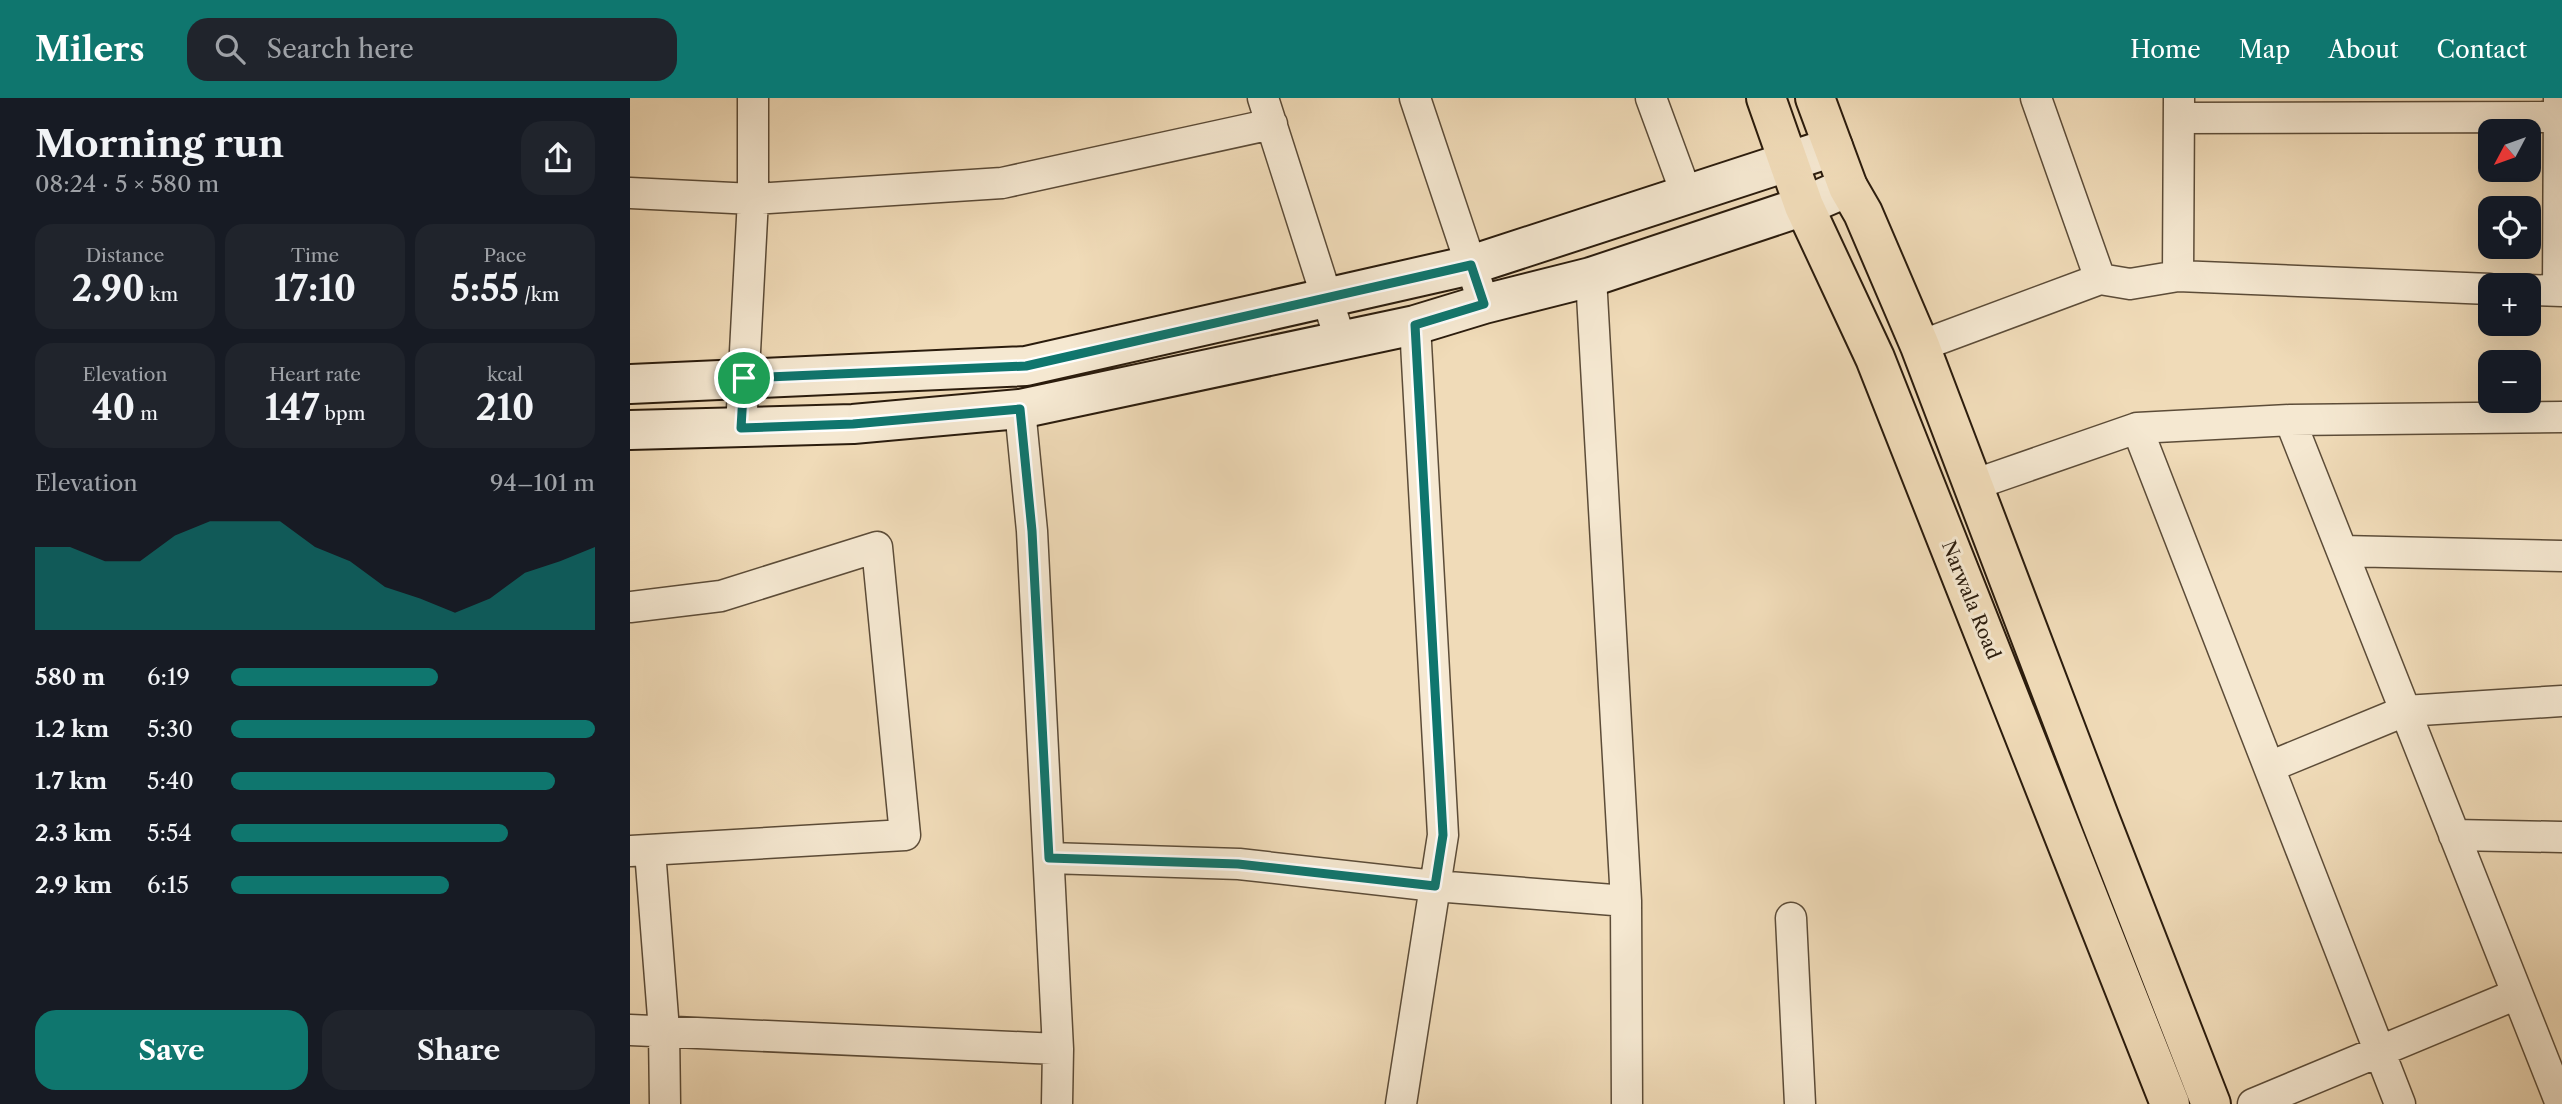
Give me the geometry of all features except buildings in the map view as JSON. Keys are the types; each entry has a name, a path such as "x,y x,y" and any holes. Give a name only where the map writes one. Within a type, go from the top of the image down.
{"main road":[{"name":"Narwala Road","path":"1766,98 1804,206 1875,358 2170,1104"},
{"path":"1815,98 1849,187 1863,213 1920,345 2211,1104"},
{"path":"630,384 1026,366 1471,265 1833,147"},
{"path":"630,429 853,424 1020,409 1415,325 1484,304 1591,277 1804,206 1849,187"}],"street":[{"path":"741,428 752,199 753,98"},
{"path":"1415,98 1484,304"},
{"path":"1651,98 1686,193"},
{"path":"2038,100 2099,279"},
{"path":"2178,276 2179,108 2560,110 2560,291 2541,290"},
{"path":"630,193 752,199 1002,183 1268,111 1341,342"},
{"path":"1920,345 2099,279 2130,284 2178,276 2478,288"},
{"path":"1591,277 1626,901 1627,1104"},
{"path":"1401,1104 1443,835 1415,325"},
{"path":"1020,409 1032,531 1058,1049 1057,1104"},
{"path":"1973,485 2137,428 2290,420 2562,417"},
{"path":"2290,420 2561,1104"},
{"path":"2137,428 2400,1104"},
{"path":"630,607 720,596 877,547 905,835 640,851 664,1030 665,1104"},
{"path":"2342,551 2562,556"},
{"path":"2269,767 2405,711 2562,701"},
{"path":"2454,835 2562,837"},
{"path":"1049,858 1238,864 1435,886 1626,901"},
{"path":"1791,918 1800,1104"},
{"path":"2253,1104 2517,994"},
{"path":"630,1030 1058,1049"}],"route":[{"path":"1471,265 1484,304 1415,325 1443,835 1435,886 1238,864 1049,858 1032,531 1020,409 853,424 741,428 744,378 1026,366 1471,265"}]}
